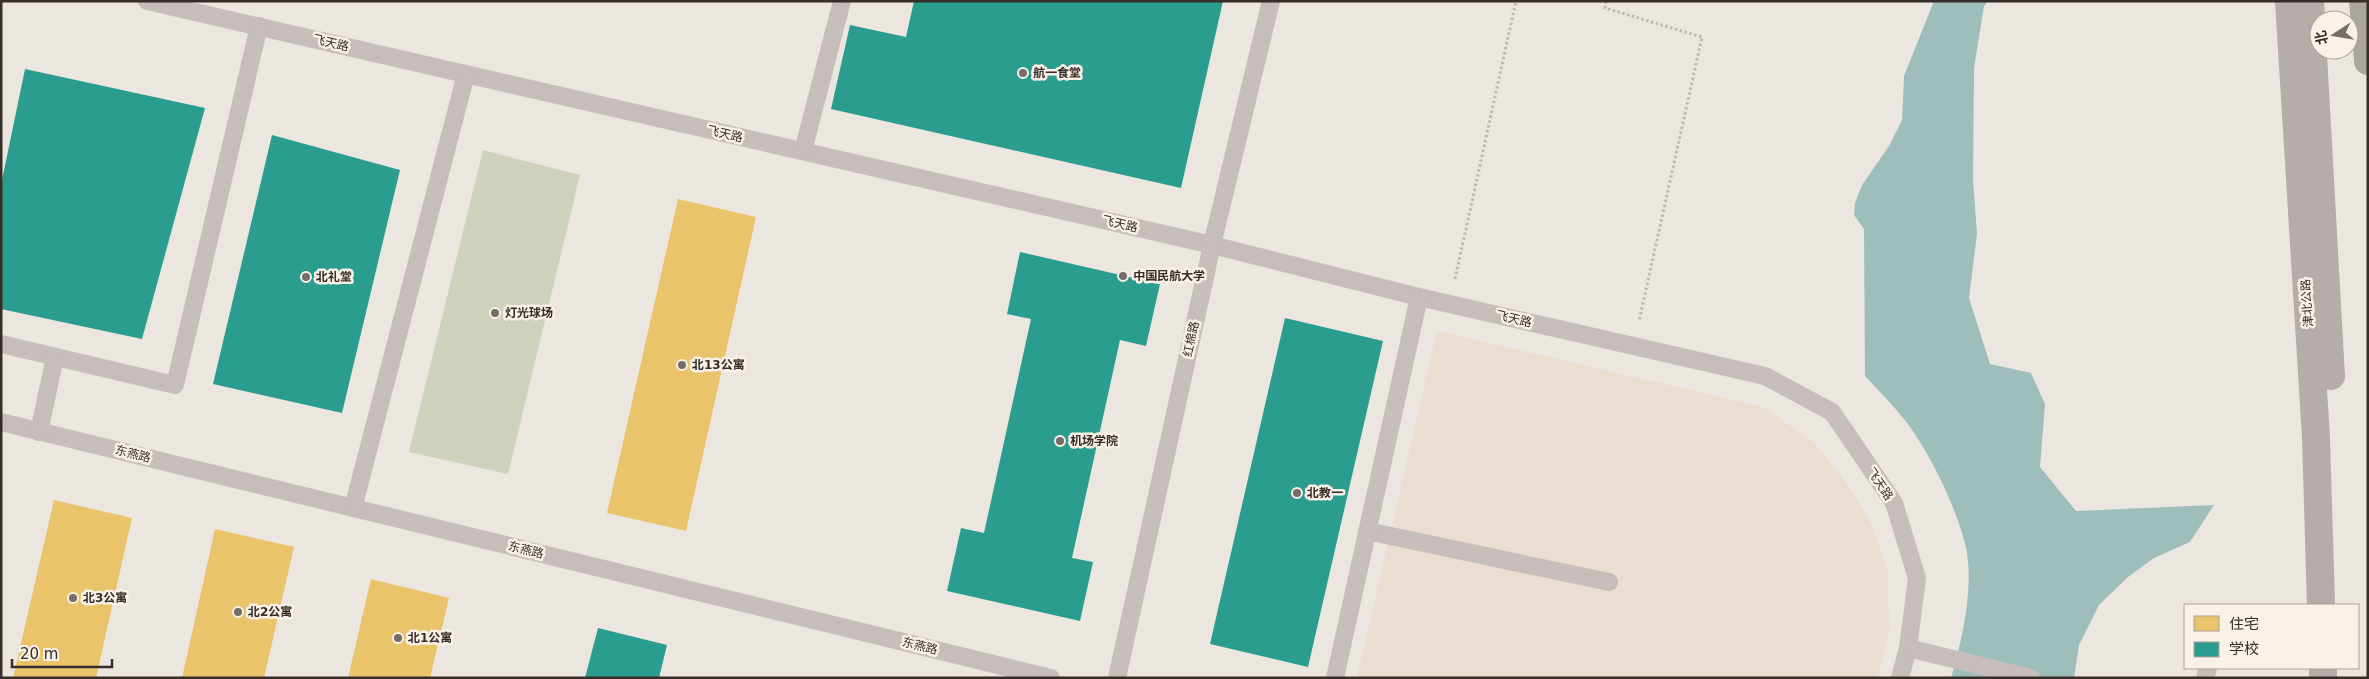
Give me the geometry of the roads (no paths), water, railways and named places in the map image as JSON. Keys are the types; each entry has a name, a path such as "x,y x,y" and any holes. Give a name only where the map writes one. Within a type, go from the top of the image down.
{"highway":[{"path":"2363,1 2368,61"}],"main road":[{"name":"津北公路","path":"2289,1 2316,438 2321,604"},
{"name":"津北公路","path":"2310,1 2330,369 2339,604"}],"lane":[{"path":"803,151 842,1"},
{"name":"红棉路","path":"1117,678 1212,245 1271,1"},
{"name":"飞天路","path":"151,2 1212,245 1419,297 1765,376 1832,412 1894,503 1917,578 1908,648"},
{"path":"1,344 175,385 259,26"},
{"path":"353,508 466,74"},
{"path":"1335,678 1419,297"},
{"path":"39,432 55,357"},
{"name":"东燕路","path":"1,422 1051,678"},
{"path":"1367,531 1609,582"},
{"path":"1900,678 1908,648 2031,678"}],"water":[{"path":"1934,1 1988,1 1984,6 1974,68 1973,179 1977,234 1969,298 1990,364 2031,373 2045,404 2040,467 2076,511 2214,505 2190,542 2154,558 2128,577 2099,605 2079,645 2074,678 1951,678 1959,648 1969,584 1967,553 1963,536 1940,479 1920,442 1910,426 1865,376 1864,229 1854,215 1855,203 1862,185 1889,146 1902,120 1904,76"}],"place":[{"name":"航一食堂","path":"1023,73"},
{"name":"中国民航大学","path":"1123,276"},
{"name":"北礼堂","path":"306,277"},
{"name":"灯光球场","path":"495,313"},
{"name":"北13公寓","path":"682,365"},
{"name":"机场学院","path":"1060,441"},
{"name":"北教一","path":"1297,493"},
{"name":"北3公寓","path":"73,598"},
{"name":"北2公寓","path":"238,612"},
{"name":"北1公寓","path":"398,638"}]}
